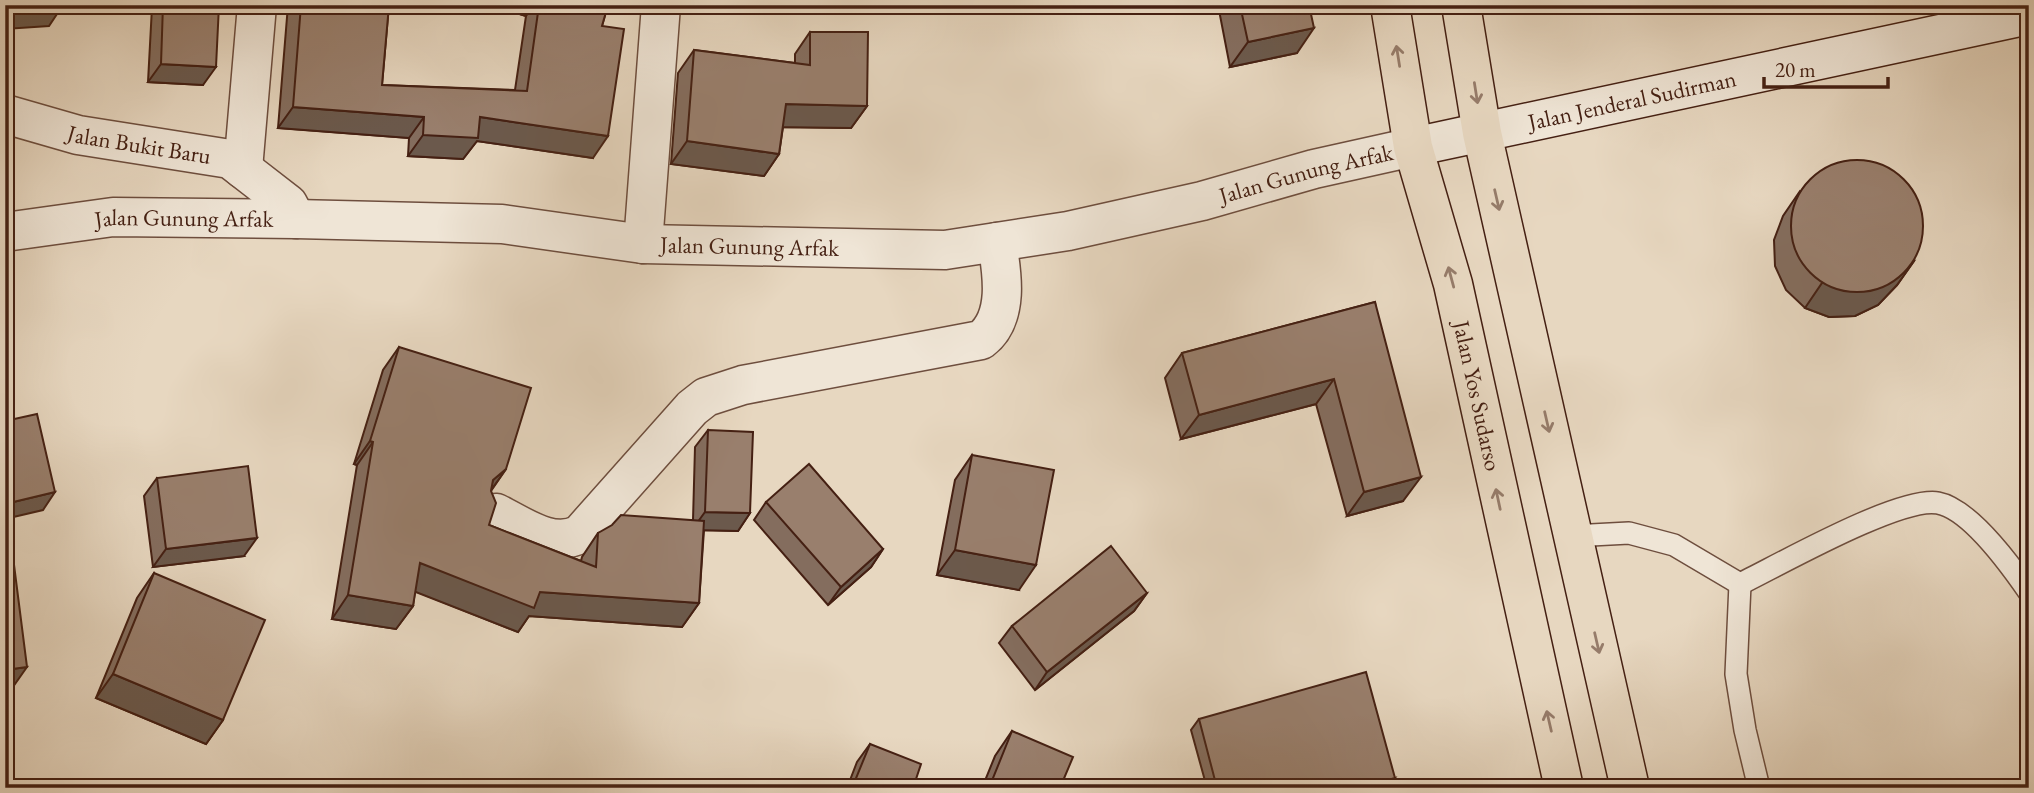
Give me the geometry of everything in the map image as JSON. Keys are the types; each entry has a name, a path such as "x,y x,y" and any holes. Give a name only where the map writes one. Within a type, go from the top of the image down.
{"highway":[{"name":"Jalan Yos Sudarso","path":"1390,5 1413,147 1453,285 1564,788"},
{"path":"1461,5 1482,133 1630,788"}],"street":[{"path":"243,169 257,5"},
{"path":"643,244 661,5"},
{"name":"Jalan Jenderal Sudirman","path":"1482,133 2029,15"},
{"name":"Jalan Bukit Baru","path":"5,114 78,135 230,159 288,204 296,219"},
{"name":"Jalan Gunung Arfak","path":"5,232 113,217 296,219 502,224 643,244 945,250 1068,232 1189,204 1314,169 1482,133"},
{"path":"496,513 551,540 571,539 580,534 692,408 706,397 743,385 981,340 990,330 1002,297 1002,271 997,242"}],"lane":[{"path":"1740,584 1893,509 1938,503 1975,523 2029,592"},
{"path":"1572,536 1629,533 1674,545 1740,584"},
{"path":"1740,584 1736,674 1745,730 1759,788"}],"building":[{"path":"5,5 61,5 61,8 5,12"},
{"path":"163,5 219,5 216,67 161,64"},
{"path":"301,5 389,5 382,85 527,91 539,5 608,5 602,26 624,29 608,136 480,117 478,138 423,135 424,117 293,107"},
{"path":"1240,5 1309,5 1314,28 1248,42"},
{"path":"810,32 868,32 867,106 786,104 779,154 687,141 694,50 810,65"},
{"path":"1857,160 1882,165 1904,179 1918,201 1923,226 1918,251 1904,273 1882,287 1857,292 1832,287 1810,273 1796,251 1791,226 1796,201 1810,179 1832,165"},
{"path":"1375,302 1421,477 1364,492 1334,379 1199,415 1182,353"},
{"path":"399,347 531,388 506,469 493,480 491,491 496,503 489,525 596,567 598,533 612,525 621,515 704,521 699,603 540,592 534,608 420,563 413,606 348,595 373,442 370,441"},
{"path":"37,414 55,492 5,504 5,421"},
{"path":"708,430 753,432 750,513 705,512"},
{"path":"972,455 1054,470 1036,565 955,550"},
{"path":"809,464 883,549 841,587 766,502"},
{"path":"248,466 257,538 166,549 157,478"},
{"path":"1111,546 1147,593 1047,672 1012,626"},
{"path":"13,557 27,667 5,670 5,558"},
{"path":"154,573 265,620 223,720 113,674"},
{"path":"1366,672 1395,778 1361,788 1217,788 1199,719"},
{"path":"1012,731 1073,757 1060,788 989,788"},
{"path":"870,744 921,764 913,788 852,788"}]}
